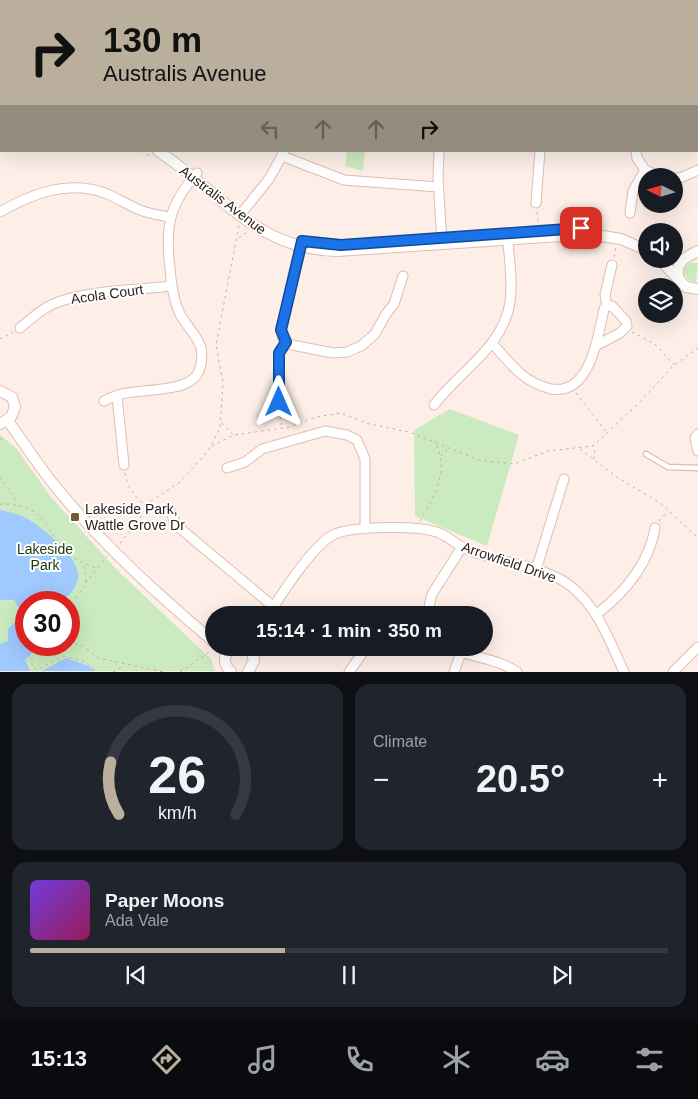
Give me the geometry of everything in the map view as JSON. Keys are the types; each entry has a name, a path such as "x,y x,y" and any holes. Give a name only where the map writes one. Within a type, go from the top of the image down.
{"street":[{"name":"Australis Avenue","path":"165,152 241,217 301,244 330,245 442,241 589,228 621,233 638,240"},
{"path":"439,152 438,187 442,241"},
{"path":"536,203 540,152"},
{"path":"636,152 637,158 644,168"},
{"path":"241,217 269,179 283,153 344,180 438,187"},
{"path":"683,177 698,170"},
{"path":"104,400 180,385 191,381 198,374 201,349 197,337 180,313 172,286 167,245 170,217 181,192 195,176"},
{"path":"630,213 633,191 638,182"},
{"path":"0,212 34,195 60,188 74,188 106,194 141,211 170,217"},
{"name":"Australis Avenue","path":"508,236 598,235 621,239 638,246"},
{"path":"434,405 446,389 492,343 503,325 511,299 508,236"},
{"path":"301,244 281,326 281,334 286,342 297,346 333,352 347,352 361,346 375,334 394,304 403,276"},
{"path":"680,278 677,270 689,255"},
{"path":"492,343 521,374 533,382 558,390 573,387 580,379 597,345 606,306 605,295 612,265"},
{"path":"668,268 677,278"},
{"path":"683,283 698,289"},
{"path":"683,284 698,298"},
{"name":"Acola Court","path":"20,328 48,306 61,301 86,296 172,286"},
{"path":"597,345 625,328 627,324 612,306 606,306"},
{"path":"279,402 279,353 286,342"},
{"path":"0,391 8,394 14,402 14,413 4,423 55,486 143,581 205,634"},
{"path":"117,396 124,465"},
{"path":"227,468 245,462 262,449 325,432 347,434 357,440 365,459 365,529"},
{"path":"698,434 695,438 698,451"},
{"path":"536,570 564,479"},
{"path":"170,510 176,525 273,606"},
{"name":"Arrowfield Drive","path":"275,606 326,539 344,530 416,528 435,531 462,547 536,570 566,582 597,614 624,672"},
{"path":"597,614 620,597 635,578 653,538 655,528"},
{"path":"429,606 432,594 462,547"},
{"path":"673,672 698,647"},
{"path":"226,656 225,662 230,671"},
{"path":"252,670 253,656"},
{"path":"349,672 360,656"},
{"path":"454,672 461,656"},
{"path":"473,656 500,663 517,672"}],"lane":[{"path":"646,454 668,467 698,468"}],"path":[{"path":"536,203 538,222"},
{"path":"238,238 248,233 241,217"},
{"path":"119,544 136,525 147,505 180,482 212,446 222,423 222,370 216,345 241,217"},
{"path":"0,339 20,328"},
{"path":"625,328 654,344 674,366"},
{"path":"212,446 234,435 282,429 316,417 341,413 369,424 403,430 480,460 507,465 548,451 580,448 596,444 674,366 698,348"},
{"path":"573,387 608,434"},
{"path":"279,402 282,429"},
{"path":"222,423 234,435"},
{"path":"0,439 6,437"},
{"path":"416,528 438,488 440,456 434,441"},
{"path":"594,460 596,444"},
{"path":"440,456 449,447"},
{"path":"580,448 626,484 659,502 698,538"},
{"path":"124,465 128,487 132,494 147,505 162,512 170,510"},
{"path":"0,477 19,505"},
{"path":"0,504 19,505 38,513 74,558 95,569"},
{"path":"655,528 668,511"},
{"path":"80,592 95,569 107,556"},
{"path":"84,563 86,583"},
{"path":"80,645 98,658 164,672"},
{"path":"35,656 31,659 33,668 37,670 64,656 86,662 97,672"},
{"path":"180,672 205,656"},
{"path":"113,672 126,664"}],"green space":[{"path":"347,152 365,152 363,171 345,166"},
{"path":"690,263 698,263 696,282 690,281 684,274 685,267"},
{"path":"450,409 519,435 487,546 415,516 414,430"},
{"name":"Lakeside Park","path":"0,435 16,448 51,497 117,570 205,653 205,656 211,659 215,671 0,671"}],"water":[{"path":"0,510 26,518 49,535 72,559 76,567 78,579 72,591 15,591 15,602 14,600 0,600"},
{"path":"15,622 15,656 29,656 25,660 30,671 0,671 0,644 8,641 8,629"},
{"path":"66,658 89,666 95,671 42,671"}],"place":[{"name":"Lakeside Park, Wattle Grove Dr","path":"75,517"}],"route":[{"path":"279,402 279,351 286,342 283,339 281,330 302,241 341,245 581,228"}]}
